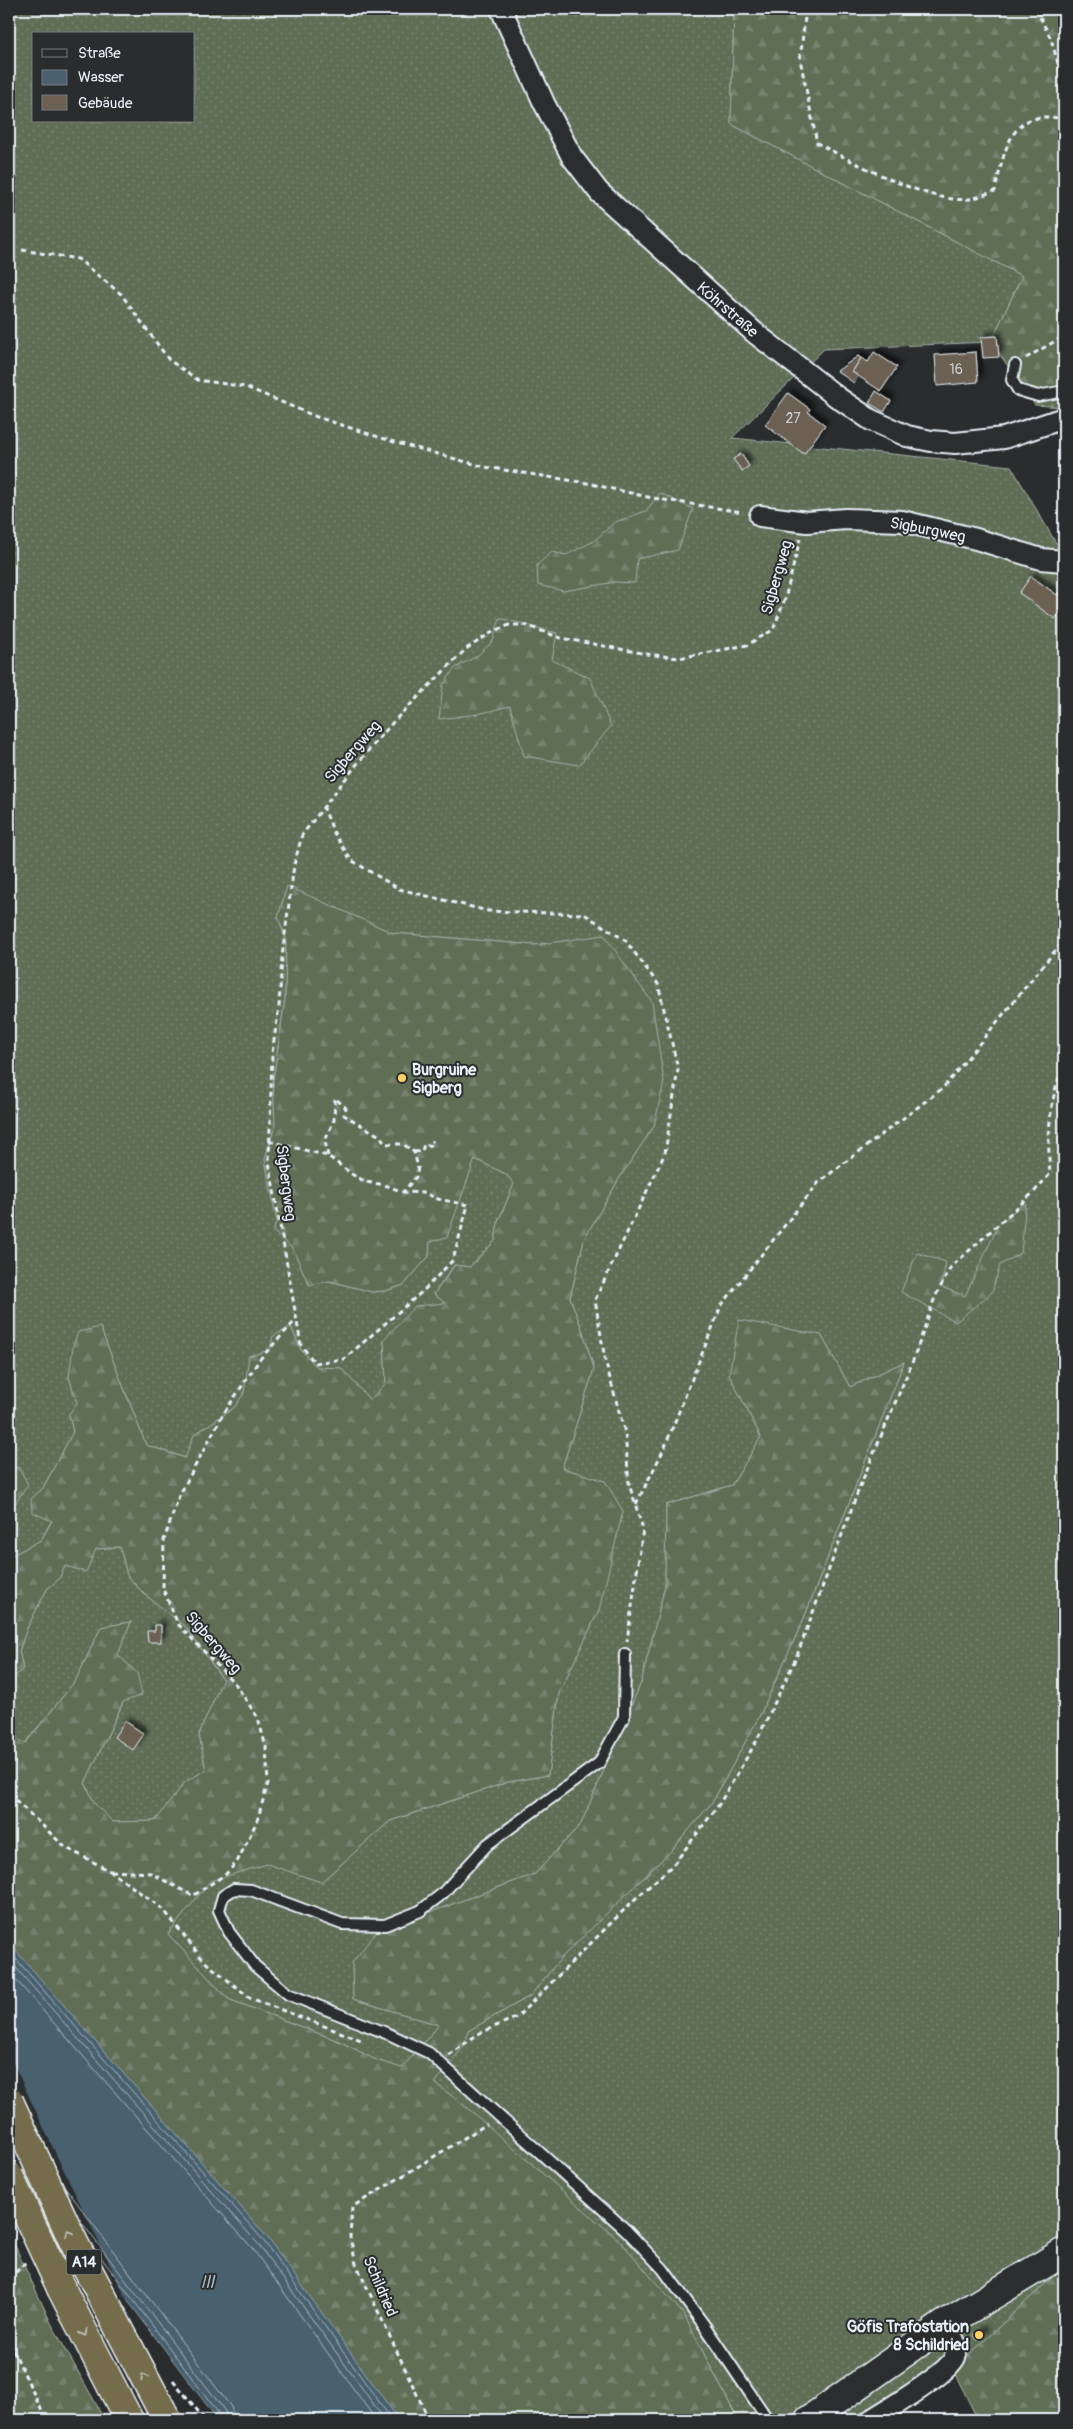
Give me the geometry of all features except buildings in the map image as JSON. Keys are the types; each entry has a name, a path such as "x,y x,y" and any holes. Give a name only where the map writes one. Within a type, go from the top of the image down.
{"highway":[{"name":"A14","path":"9,2101 73,2242 167,2420"},
{"name":"A14","path":"9,2176 62,2290 129,2420"}],"main road":[{"path":"810,2420 945,2324 1064,2252"}],"street":[{"name":"Köhrstraße","path":"501,9 544,104 572,156 599,192 755,333 836,397 871,420 907,436 931,441 955,443 1004,438 1064,418"},
{"name":"Sigburgweg","path":"760,516 807,522 846,519 902,521 976,539 1041,559 1064,561"},
{"path":"871,2420 936,2377 955,2358 956,2344 945,2324"}],"lane":[{"path":"1015,365 1012,380 1018,390 1038,396 1064,391"},
{"path":"625,1654 624,1717 598,1763 488,1844 442,1894 420,1911 385,1924 342,1924 251,1890 234,1889 223,1896 219,1910 229,1932 255,1966 288,1994 414,2044 439,2062 501,2116 626,2230 663,2269 768,2420"}],"path":[{"path":"806,9 800,59 817,142 867,170 941,196 968,199 995,191 1012,134 1027,120 1048,115 1064,119"},
{"path":"1036,9 1051,39 1064,84"},
{"path":"1040,15 1049,9"},
{"path":"22,250 78,259 121,294 169,360 198,380 246,387 326,420 394,442 484,467 587,483 652,498 760,516"},
{"path":"1015,365 1064,336"},
{"name":"Sigbergweg","path":"402,1192 424,1193 438,1199 468,1204 454,1260 424,1290 344,1359 315,1363 302,1345 296,1320 268,1162 272,1052 279,1007 282,948 294,865 302,835 323,806 394,721 466,649 491,633 509,625 525,625 561,638 600,646 679,658 747,645 773,630 786,599 795,554 807,522"},
{"path":"323,806 334,833 351,860 400,889 488,911 584,914 625,940 658,984 678,1069 665,1153 595,1300 605,1360 625,1433 630,1484 643,1529 625,1654"},
{"path":"635,1504 664,1449 721,1306 819,1182 943,1088 1064,940"},
{"path":"439,2062 478,2034 517,2017 634,1900 673,1864 718,1806 756,1742 796,1658 860,1486 914,1358 939,1289 951,1267 1034,1192 1050,1174 1048,1139 1055,1085 1064,1064"},
{"path":"269,1141 328,1156 353,1175 366,1182 386,1185 402,1192 416,1177 418,1167 414,1152 403,1144 386,1144 380,1136 344,1114 346,1108 335,1098 334,1120 325,1140 328,1156"},
{"path":"414,1152 422,1151 424,1144 432,1146 432,1140"},
{"name":"Sigbergweg","path":"110,1871 151,1873 193,1896 226,1874 237,1862 257,1821 268,1783 266,1747 258,1718 236,1685 178,1624 163,1589 164,1540 179,1496 222,1416 260,1359 296,1320"},
{"path":"9,1794 65,1847 110,1871 163,1909 204,1961 250,1998 366,2042"},
{"name":"Schildried","path":"429,2420 356,2264 350,2237 352,2207 501,2116"},
{"path":"9,2342 46,2420"}],"green space":[{"path":"9,9 734,9 731,124 1022,276 991,342 824,349 732,438 1011,466 1056,543 1064,544 1064,2266 953,2370 871,2420 738,2420 684,2315 471,2111 435,2083 463,2047 468,2031 530,1996 562,1957 672,1850 713,1801 760,1715 804,1618 904,1362 850,1387 821,1335 729,1374 761,1437 732,1485 666,1505 665,1586 641,1683 581,1824 535,1874 376,1932 353,1999 439,2025 402,2069 376,2060 341,2042 228,1999 168,1934 209,1881 267,1863 321,1882 390,1821 508,1782 548,1775 559,1693 599,1610 605,1481 562,1468 594,1369 570,1298 584,1239 620,1177 654,1126 604,936 535,945 393,933 287,887 278,917 286,939 285,999 273,1081 275,1126 265,1159 277,1221 273,1231 293,1249 309,1284 329,1281 373,1292 385,1291 404,1285 429,1256 429,1242 464,1188 475,1159 506,1174 514,1184 498,1222 495,1241 470,1267 454,1265 434,1294 446,1303 384,1339 386,1383 370,1400 341,1368 317,1367 301,1350 292,1328 270,1350 250,1356 244,1393 235,1407 194,1435 186,1458 146,1445 100,1327 69,1377 77,1403 69,1414 73,1432 43,1488 31,1499 52,1520 41,1540 9,1557 9,1502 15,1504 19,1468 9,1467"},
{"path":"734,9 1064,9 1064,407 1035,405 991,342 1022,276 731,124"},
{"path":"660,493 693,509 678,550 637,559 635,583 615,582 564,591 538,585 537,565 552,552 566,555 594,541 615,522 646,511"},
{"path":"500,618 557,633 552,660 590,678 611,726 579,765 524,756 510,706 478,714 439,719 443,685 455,668 477,656 493,641"},
{"path":"287,886 393,933 535,945 604,935 652,1002 664,1082 654,1126 620,1177 584,1239 570,1298 594,1369 562,1468 605,1481 623,1511 599,1610 559,1693 548,1775 508,1782 390,1821 321,1882 267,1864 210,1881 168,1934 228,1999 341,2042 376,2060 402,2068 439,2025 353,1999 352,1963 376,1932 535,1874 581,1824 641,1683 665,1586 666,1505 732,1485 761,1437 729,1374 739,1320 821,1335 850,1387 904,1362 804,1618 760,1715 713,1801 672,1850 562,1957 530,1996 468,2031 463,2047 435,2083 471,2111 622,2243 684,2315 738,2420 399,2420 267,2237 9,1943 9,1736 26,1743 76,1680 101,1627 131,1622 118,1655 137,1673 142,1695 123,1702 85,1783 95,1804 113,1822 155,1821 185,1782 206,1770 199,1734 223,1679 186,1627 143,1593 127,1575 120,1547 96,1549 86,1572 65,1566 59,1579 47,1589 27,1628 19,1651 23,1669 9,1682 9,1615 11,1614 12,1597 9,1596 9,1557 41,1540 52,1521 32,1512 31,1499 43,1488 73,1432 69,1414 77,1403 69,1377 73,1346 78,1332 100,1327 146,1445 185,1458 194,1435 235,1407 244,1393 249,1356 270,1350 273,1336 291,1327 301,1350 317,1367 341,1368 370,1400 386,1383 384,1339 415,1306 445,1303 434,1294 455,1265 470,1267 495,1241 498,1222 514,1184 506,1174 475,1159 447,1237 430,1242 429,1256 404,1285 385,1291 372,1292 330,1281 309,1285 293,1249 273,1231 277,1221 265,1159 275,1126 273,1081 285,999 286,939 278,917"},
{"path":"1026,1201 1021,1253 1000,1265 992,1292 956,1322 901,1292 917,1253 946,1262 941,1287 965,1296 999,1224"},
{"path":"9,1467 19,1468 28,1484 15,1504 9,1502"},
{"path":"120,1547 127,1575 143,1593 186,1627 223,1680 199,1734 206,1770 185,1782 156,1821 113,1822 95,1804 85,1783 137,1673 118,1655 131,1622 101,1627 76,1680 25,1743 9,1736 9,1682 23,1669 19,1651 27,1628 47,1589 59,1579 65,1566 96,1549"},
{"path":"9,2233 51,2323 105,2420 9,2420"},
{"path":"1064,2266 1064,2420 978,2420 953,2370"}],"water":[{"name":"Ill","path":"9,1943 267,2237 399,2420 218,2420 9,2144"}],"pier":[{"path":"9,2054 54,2150 133,2312 9,2148"}],"place":[{"name":"Burgruine Sigberg","path":"402,1078"},
{"name":"Göfis Trafostation 8 Schildried","path":"979,2335"}]}
